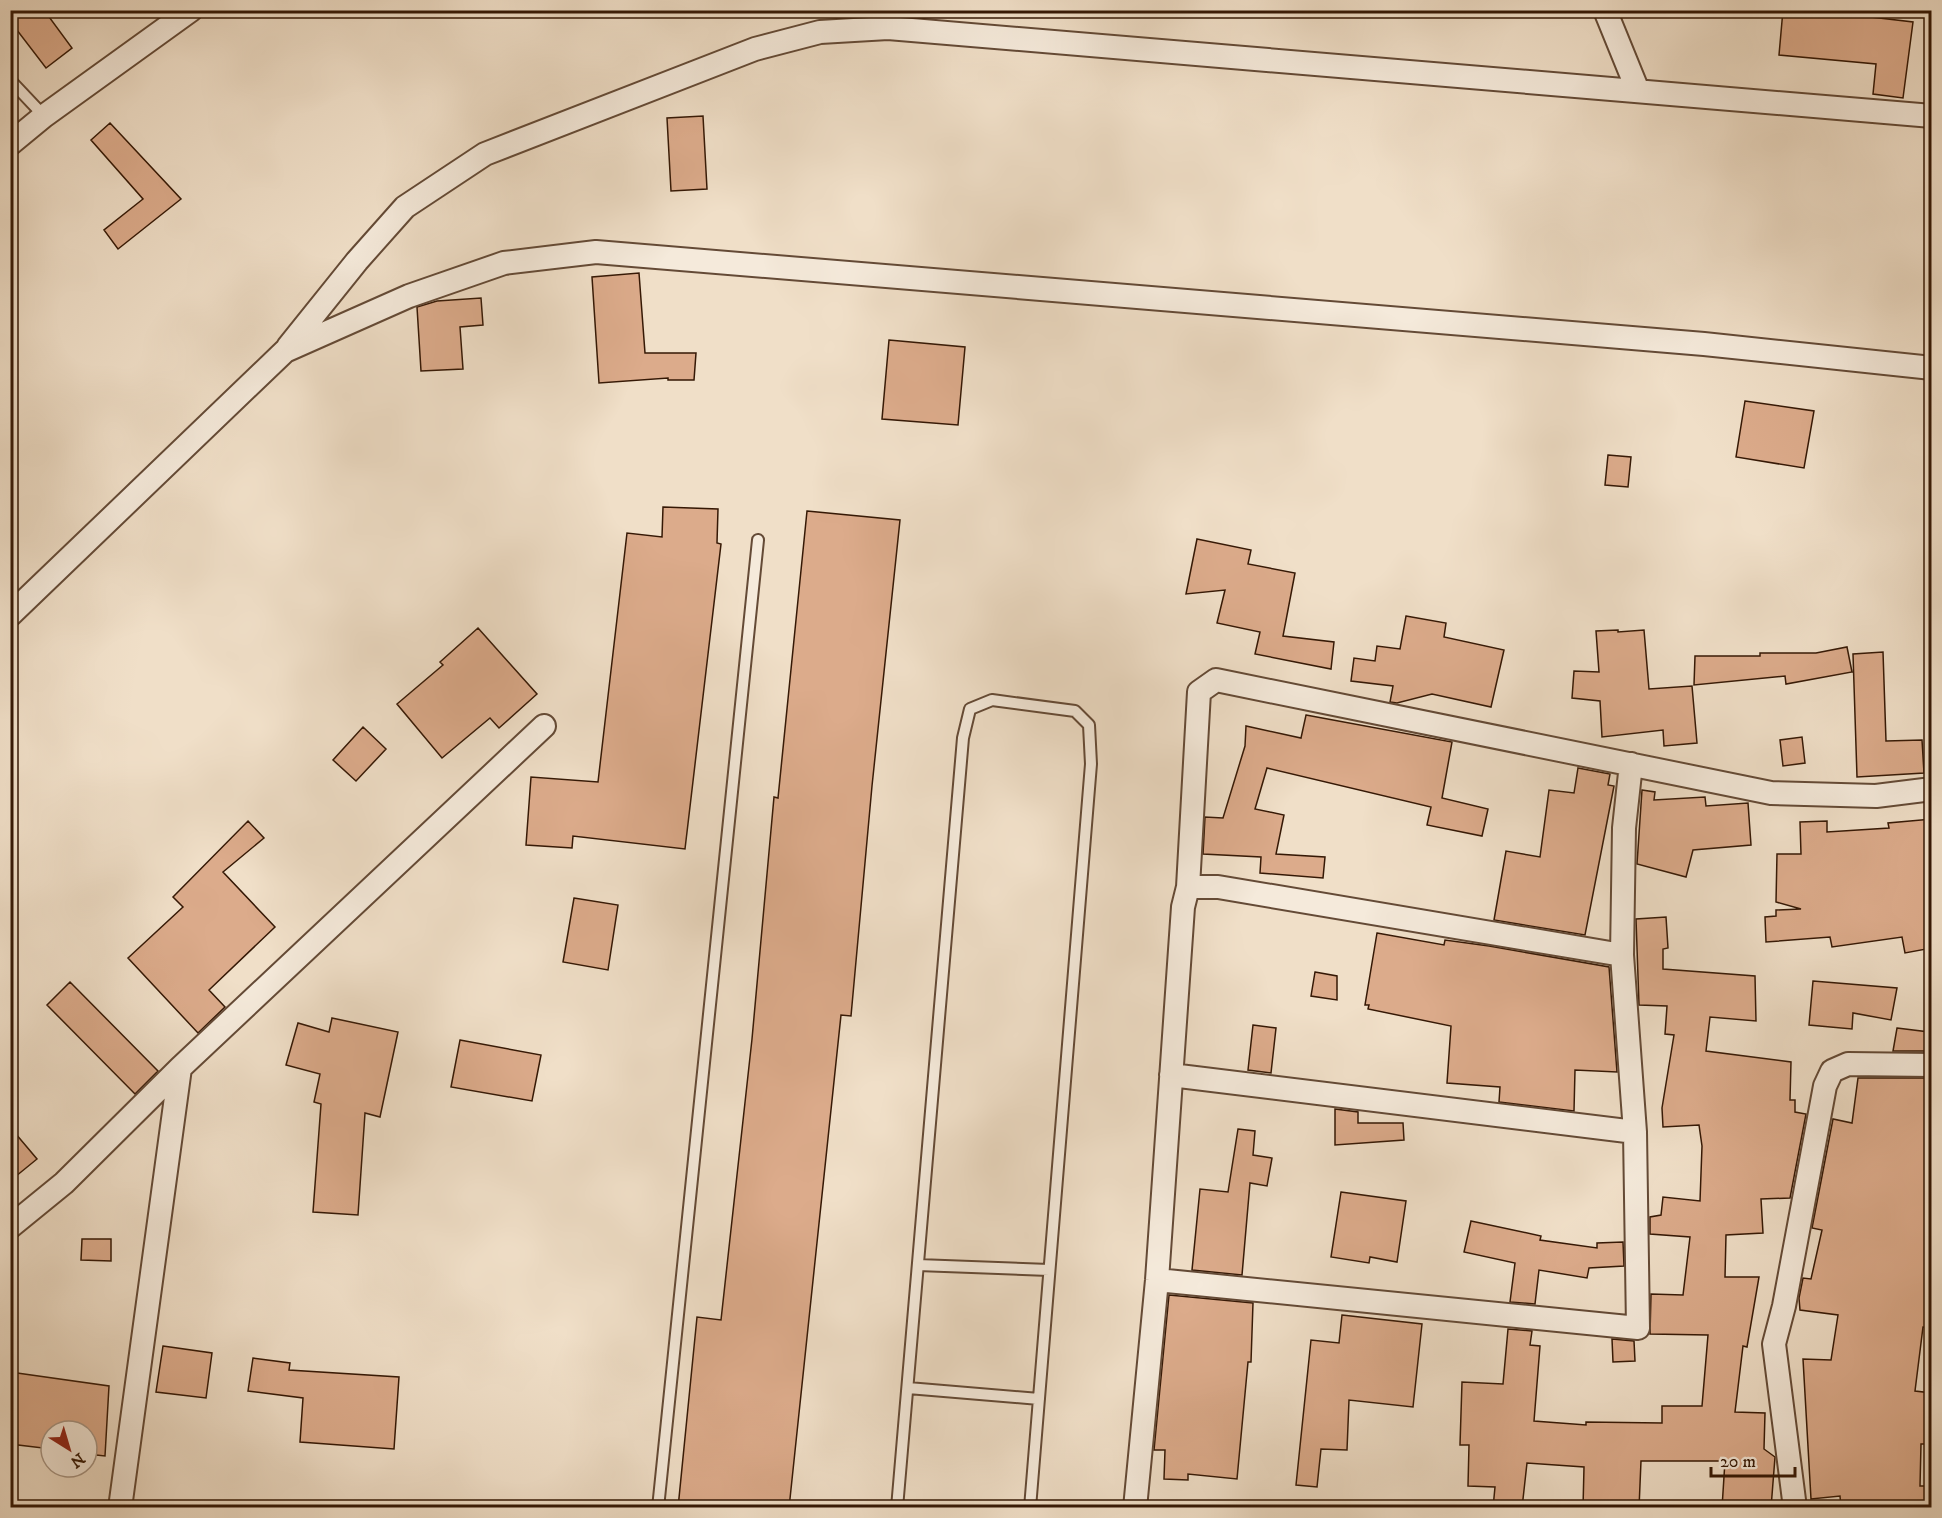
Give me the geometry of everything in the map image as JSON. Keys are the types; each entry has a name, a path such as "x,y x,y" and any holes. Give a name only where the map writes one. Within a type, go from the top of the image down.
{"street":[{"path":"10,144 44,116 191,10"},
{"path":"1605,10 1638,91"},
{"path":"10,615 285,351 357,261 405,207 485,154 755,49 820,33 888,28 1932,116"},
{"path":"285,351 409,296 504,263 596,252 1704,344 1932,368"},
{"path":"1135,1508 1157,1280 1183,907 1188,887 1199,692 1215,680 1772,793 1876,796 1932,789"},
{"path":"10,1227 64,1183 180,1068 544,726"},
{"path":"1157,1280 1638,1328 1635,1132 1622,955 1624,828 1631,764"},
{"path":"1188,887 1218,887 1622,955"},
{"path":"1795,1508 1774,1344 1784,1306 1825,1086 1832,1071 1848,1064 1932,1065"},
{"path":"120,1508 180,1068"},
{"path":"1171,1075 1635,1132"}],"lane":[{"path":"10,80 44,116"},
{"path":"658,1508 758,540"},
{"path":"897,1508 963,738 970,709 992,700 1075,711 1089,725 1090,765 1030,1508"},
{"path":"918,1265 1049,1270"},
{"path":"908,1388 1039,1399"}],"building":[{"path":"10,10 44,10 72,48 46,68 10,21"},
{"path":"1783,10 1811,10 1913,22 1903,98 1873,94 1876,64 1779,55"},
{"path":"703,116 707,189 671,191 667,118"},
{"path":"110,123 181,199 118,249 104,230 143,199 91,140"},
{"path":"639,273 645,353 696,353 694,380 668,380 668,378 599,383 592,277"},
{"path":"481,298 483,325 460,327 463,369 421,371 417,307 437,301"},
{"path":"889,340 965,347 958,425 882,419"},
{"path":"1745,401 1814,411 1804,468 1736,457"},
{"path":"1608,455 1631,457 1628,487 1605,485"},
{"path":"663,507 718,509 717,543 721,544 685,849 573,836 572,848 526,845 531,777 598,782 627,533 662,537"},
{"path":"807,511 900,520 851,1016 841,1015 789,1508 678,1508 697,1317 721,1320 752,1039 774,797 778,798"},
{"path":"1197,539 1251,550 1248,564 1295,573 1283,636 1334,642 1331,669 1255,654 1260,632 1217,623 1225,590 1186,594"},
{"path":"1406,616 1446,623 1444,637 1504,650 1491,707 1432,694 1397,703 1390,702 1393,686 1351,681 1354,658 1375,661 1377,646 1400,649"},
{"path":"478,628 537,694 499,728 490,718 442,758 397,704 443,665 440,662"},
{"path":"1618,630 1618,632 1644,630 1649,689 1692,686 1697,743 1664,746 1663,730 1602,737 1600,701 1572,698 1574,671 1599,672 1596,631"},
{"path":"1847,647 1852,672 1786,684 1785,676 1694,685 1695,656 1816,653"},
{"path":"1883,652 1886,741 1922,740 1924,773 1857,777 1853,654"},
{"path":"1306,715 1452,742 1442,798 1488,809 1482,836 1427,825 1431,807 1267,768 1255,809 1284,815 1276,854 1325,857 1323,878 1260,873 1261,857 1203,854 1205,817 1223,818 1245,746 1246,726 1301,738"},
{"path":"363,727 386,749 356,781 333,760"},
{"path":"1802,737 1805,763 1783,766 1780,740"},
{"path":"1578,768 1610,774 1608,785 1614,786 1585,935 1494,920 1506,851 1540,857 1549,790 1574,793"},
{"path":"1642,790 1655,792 1654,800 1705,797 1706,806 1748,803 1751,845 1693,850 1686,877 1637,864"},
{"path":"1932,819 1932,948 1905,953 1902,937 1832,947 1830,937 1766,942 1765,917 1776,916 1776,910 1801,909 1776,902 1777,854 1801,854 1800,822 1827,821 1827,832 1889,828 1888,823"},
{"path":"248,821 264,838 223,872 275,927 209,990 225,1007 198,1033 128,958 183,907 173,897"},
{"path":"574,898 618,905 608,970 563,962"},
{"path":"1666,917 1668,948 1663,949 1663,969 1755,976 1756,1021 1710,1017 1706,1051 1791,1062 1790,1100 1795,1100 1795,1112 1806,1114 1790,1198 1761,1199 1763,1233 1726,1235 1725,1277 1759,1277 1747,1347 1743,1346 1735,1412 1765,1413 1764,1449 1775,1457 1771,1508 1722,1508 1725,1461 1641,1461 1639,1508 1583,1508 1584,1467 1527,1463 1522,1508 1493,1508 1495,1487 1468,1486 1469,1445 1460,1445 1462,1382 1503,1384 1508,1329 1532,1331 1530,1345 1540,1346 1534,1421 1586,1425 1586,1422 1662,1423 1662,1406 1702,1406 1708,1335 1650,1334 1651,1294 1683,1295 1690,1237 1650,1234 1650,1217 1661,1215 1663,1197 1700,1201 1702,1146 1699,1125 1663,1127 1662,1108 1674,1035 1665,1034 1667,1006 1639,1005 1636,919"},
{"path":"1377,933 1444,945 1445,940 1489,946 1609,967 1617,1072 1575,1070 1574,1111 1499,1102 1500,1087 1447,1083 1451,1026 1368,1009 1369,1005 1365,1005"},
{"path":"1315,972 1337,976 1337,1000 1311,996"},
{"path":"1813,981 1897,988 1891,1020 1853,1013 1852,1029 1809,1025"},
{"path":"70,982 158,1071 135,1094 47,1005"},
{"path":"332,1018 398,1032 380,1117 365,1113 358,1215 313,1212 321,1104 314,1102 320,1074 286,1065 298,1023 329,1032"},
{"path":"1253,1025 1276,1028 1271,1073 1248,1070"},
{"path":"1897,1028 1929,1032 1926,1051 1893,1051"},
{"path":"460,1040 541,1055 532,1101 451,1087"},
{"path":"1858,1078 1932,1078 1932,1104 1926,1136 1932,1137 1932,1279 1927,1304 1932,1304 1932,1328 1923,1327 1915,1391 1932,1393 1932,1444 1921,1444 1920,1486 1932,1486 1932,1508 1841,1508 1840,1496 1811,1499 1803,1359 1831,1360 1838,1315 1800,1310 1799,1298 1803,1278 1811,1279 1822,1230 1812,1228 1833,1119 1852,1123"},
{"path":"1335,1109 1358,1112 1358,1123 1403,1123 1404,1140 1335,1145"},
{"path":"10,1127 37,1159 10,1181"},
{"path":"1238,1129 1255,1131 1253,1155 1272,1158 1267,1186 1250,1183 1242,1275 1192,1270 1200,1189 1228,1192"},
{"path":"1341,1192 1406,1201 1397,1262 1370,1257 1369,1263 1331,1257"},
{"path":"1471,1221 1541,1236 1540,1240 1597,1248 1597,1243 1623,1242 1624,1266 1589,1268 1587,1278 1539,1270 1535,1304 1510,1302 1515,1263 1464,1252"},
{"path":"82,1239 111,1239 111,1261 81,1260"},
{"path":"1169,1295 1253,1303 1251,1362 1248,1362 1237,1479 1188,1474 1188,1480 1164,1479 1165,1450 1154,1450"},
{"path":"1342,1315 1422,1324 1413,1407 1349,1400 1347,1450 1321,1449 1317,1487 1296,1485 1311,1340 1339,1343"},
{"path":"1612,1339 1634,1341 1635,1361 1613,1362"},
{"path":"163,1346 212,1353 206,1398 156,1392"},
{"path":"253,1358 290,1363 289,1370 399,1377 394,1449 300,1442 303,1398 248,1391"},
{"path":"10,1372 109,1386 105,1456 99,1455 99,1419 39,1419 39,1448 10,1444"}]}
